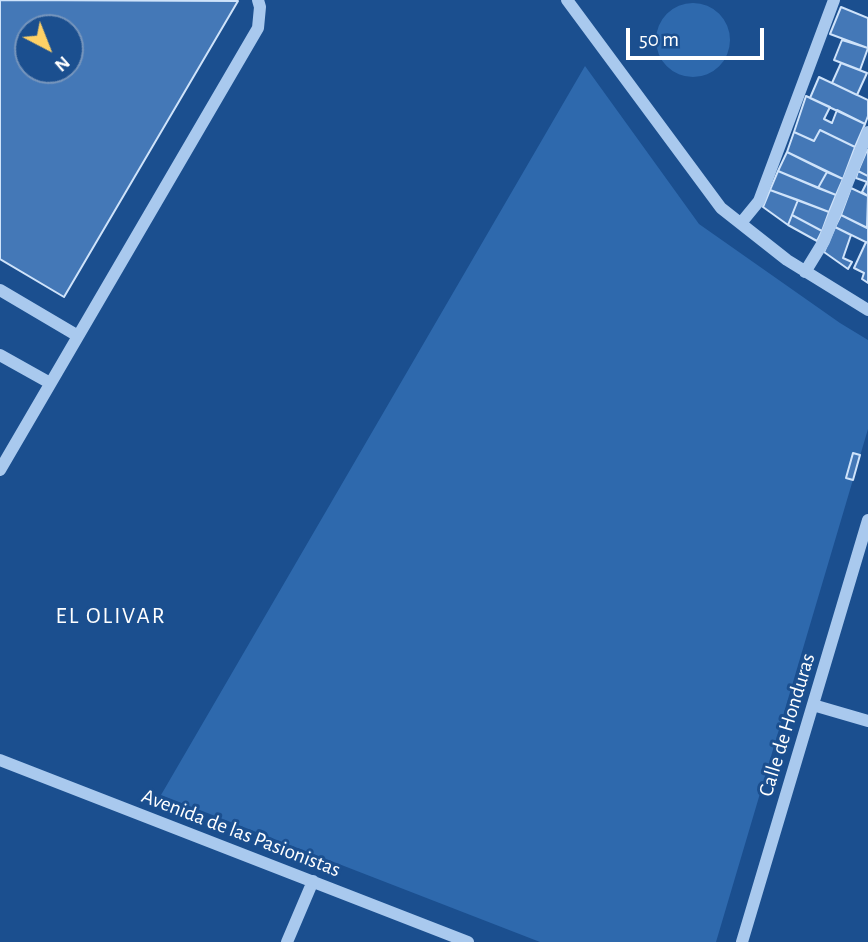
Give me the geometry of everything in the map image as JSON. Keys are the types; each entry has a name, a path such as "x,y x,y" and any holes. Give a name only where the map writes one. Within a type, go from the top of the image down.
{"street":[{"path":"2,460 78,336 258,28 258,0"},
{"path":"567,0 721,208 805,272 868,310"},
{"path":"741,223 759,201 834,0"},
{"path":"805,272 824,241 868,132"},
{"path":"0,290 78,336"},
{"path":"0,355 50,383"},
{"name":"Calle de Honduras","path":"742,942 868,520"},
{"path":"813,705 868,721"},
{"name":"Avenida de las Pasionistas","path":"0,760 468,942"},
{"path":"287,942 313,881"}],"shaded area":[{"path":"693,3 707,6 719,14 727,26 730,40 727,54 719,66 707,74 693,77 679,74 667,66 659,54 656,40 659,26 667,14 679,6"},
{"path":"585,66 699,224 868,340 868,429 716,942 540,942 161,795"}],"building":[{"path":"0,0 238,1 64,297 0,259"},
{"path":"841,7 868,18 868,48 830,34"},
{"path":"842,40 868,48 860,70 834,60"},
{"path":"841,63 867,73 857,95 832,83"},
{"path":"819,77 868,100 865,124 810,98"},
{"path":"806,96 830,107 824,119 832,123 837,110 865,124 855,147 820,130 814,141 794,132"},
{"path":"820,130 855,147 843,179 787,152 794,132 814,141"},
{"path":"868,150 868,176 858,171"},
{"path":"787,152 827,172 818,188 778,171"},
{"path":"778,171 836,195 829,212 770,190"},
{"path":"858,171 868,176 868,196 862,192 867,182 856,178"},
{"path":"827,172 843,179 836,195 818,188"},
{"path":"851,188 868,196 867,228 841,215"},
{"path":"770,190 798,200 788,225 763,207"},
{"path":"798,200 829,212 822,231 792,215"},
{"path":"792,215 822,231 817,241 788,225"},
{"path":"841,215 868,228 868,243 835,227"},
{"path":"835,227 851,235 843,258 852,262 848,269 824,252"},
{"path":"866,242 868,283 862,279 864,273 854,268"},
{"path":"853,453 860,455 853,480 846,478"}],"district":[{"name":"EL OLIVAR","path":"111,616"}]}
